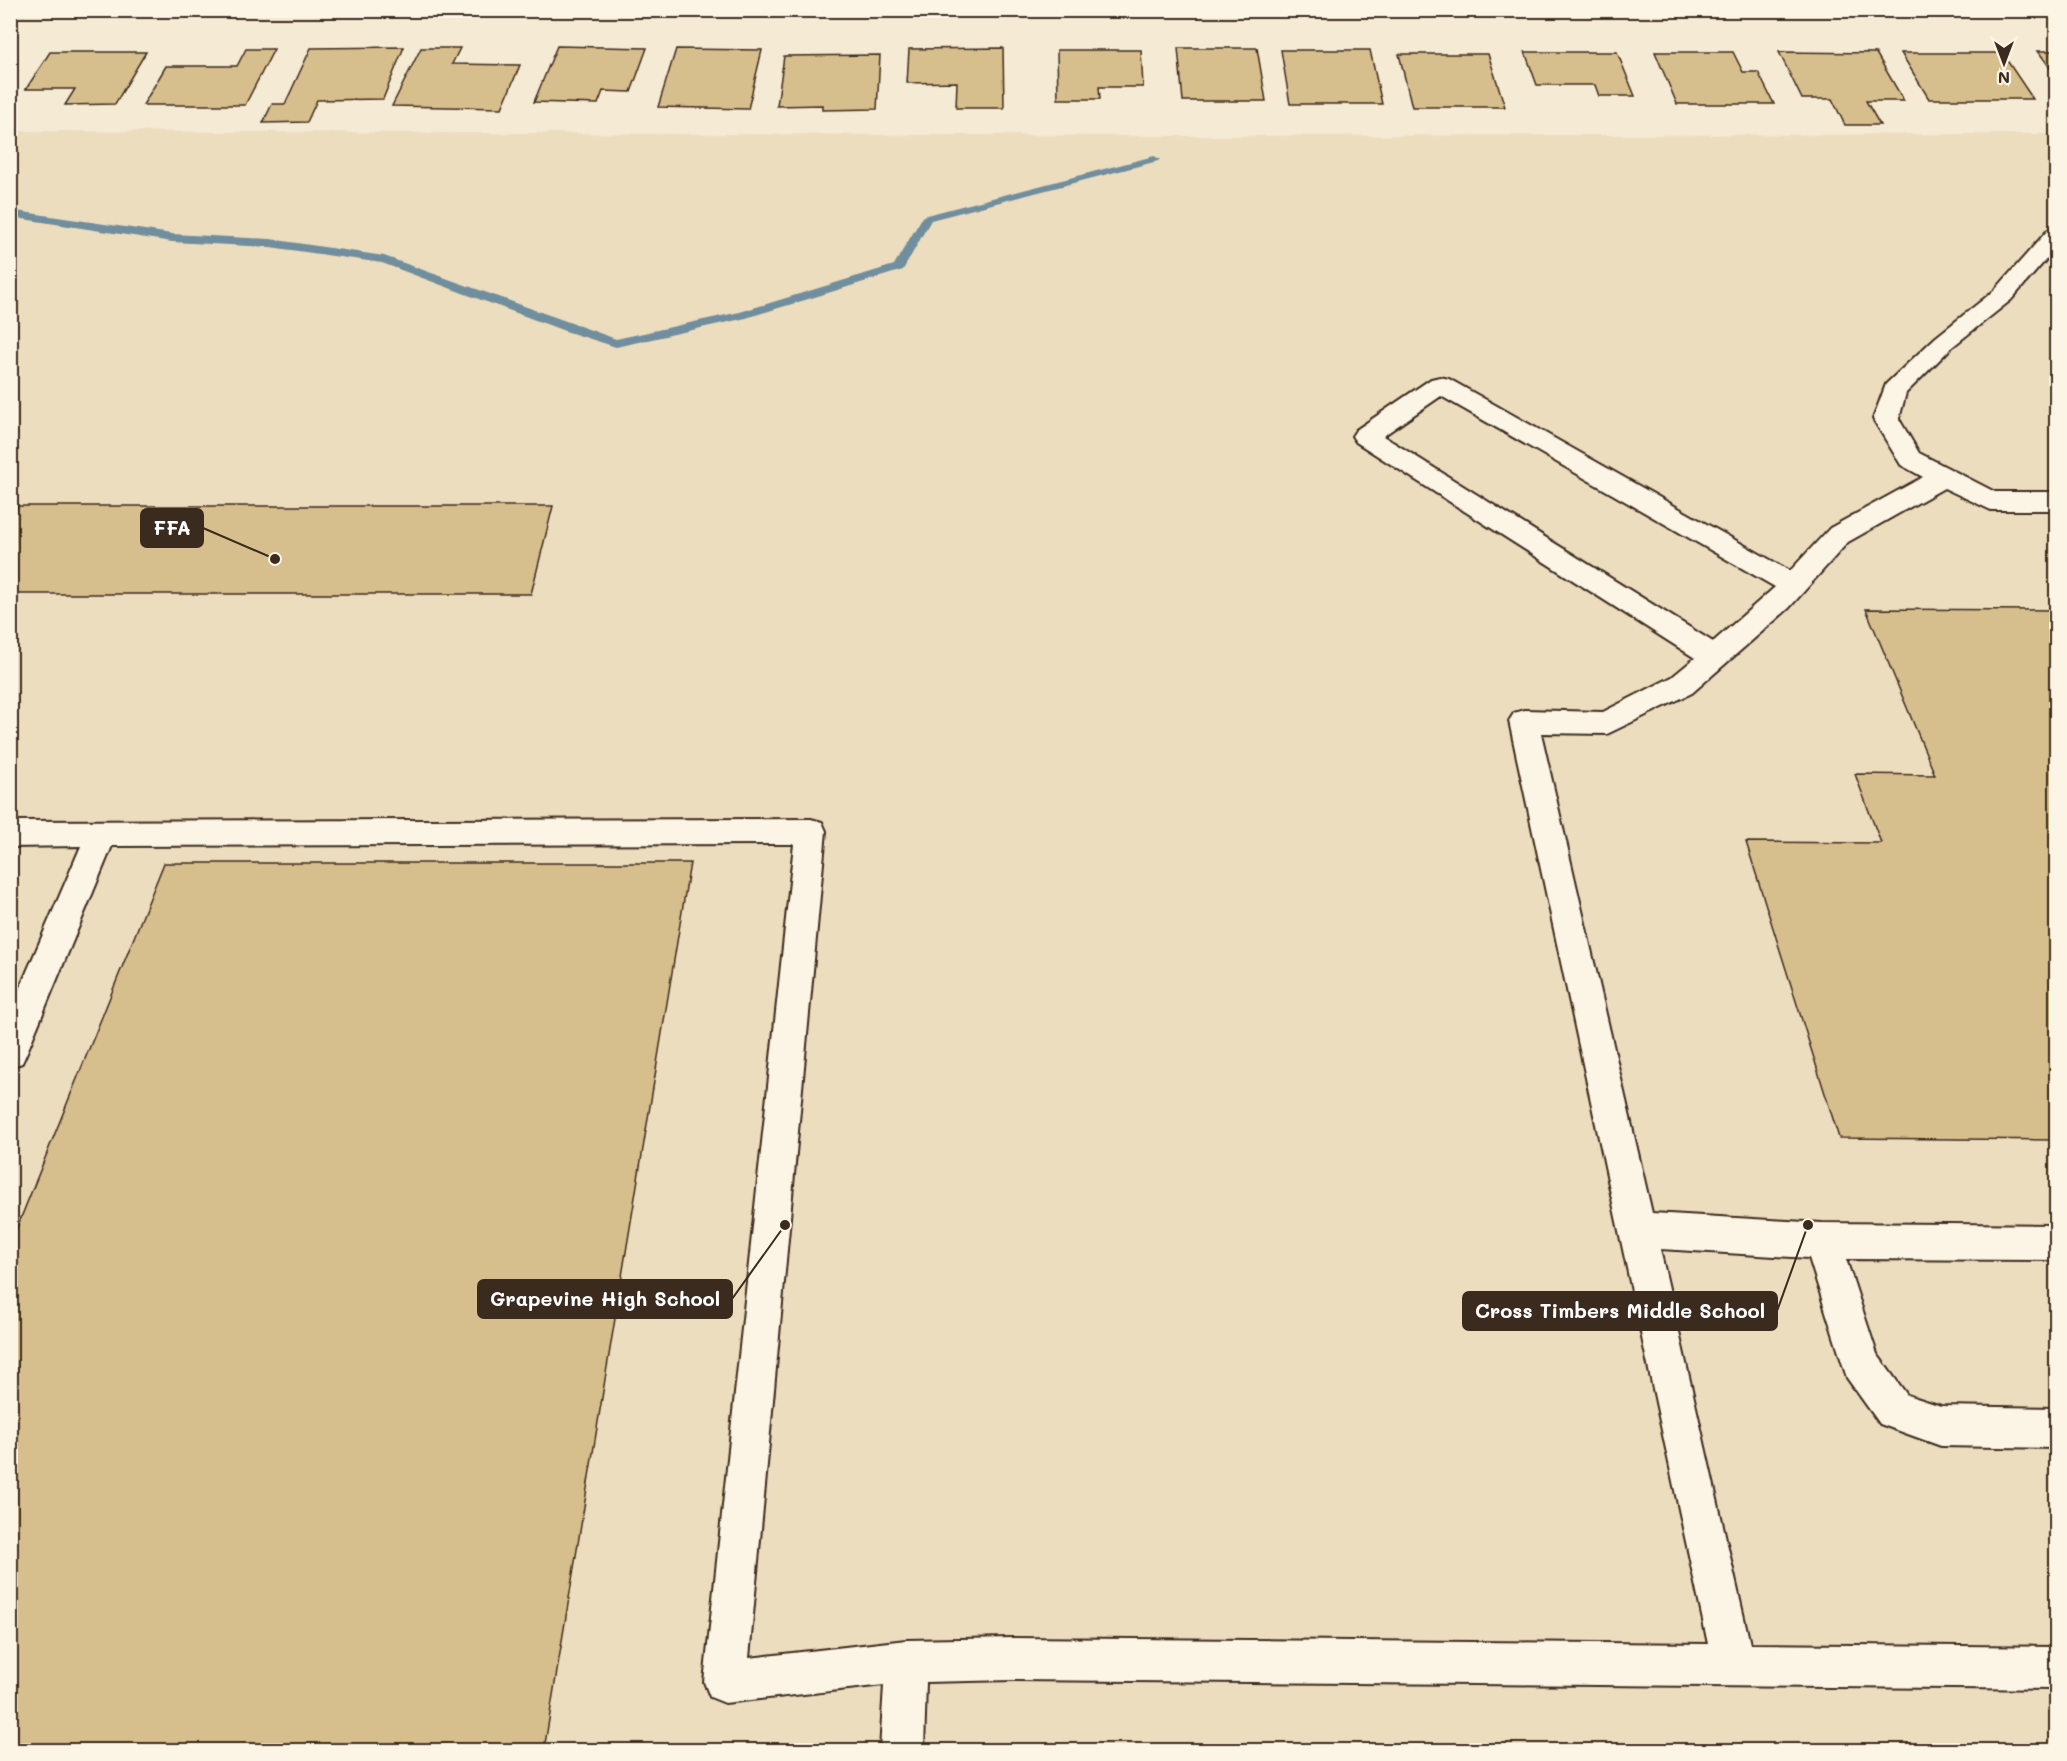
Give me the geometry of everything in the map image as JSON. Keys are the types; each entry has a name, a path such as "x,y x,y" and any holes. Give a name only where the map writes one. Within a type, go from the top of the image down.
{"lane":[{"path":"2056,235 2003,295 1944,342 1895,390 1886,418 1910,459 1991,501 2056,501"},
{"path":"1714,656 1365,436 1440,385 1793,585"},
{"path":"1734,1665 1524,721 1607,723 1682,685 1779,601 1839,535 1943,477"},
{"path":"10,834 811,831 725,1682 906,1661 1025,1659 2056,1668"},
{"path":"10,1052 102,834"},
{"path":"1638,1230 1822,1240 2056,1242"},
{"path":"1822,1240 1861,1364 1894,1410 1941,1426 2056,1428"},
{"path":"902,1750 906,1661"}],"shaded area":[{"path":"11,131 1188,136 2056,134 2056,1750 11,1750"}],"building":[{"path":"557,46 647,48 631,92 603,91 598,104 534,102"},
{"path":"404,47 383,99 317,100 307,122 263,123 272,104 285,104 311,48"},
{"path":"421,48 460,48 452,64 520,65 502,108 392,106"},
{"path":"1003,48 1004,108 956,108 957,82 907,83 909,49"},
{"path":"1178,48 1257,48 1266,101 1183,101"},
{"path":"246,49 274,49 245,105 143,105 166,66 237,66"},
{"path":"676,49 762,50 748,109 658,107"},
{"path":"1057,50 1141,50 1143,87 1099,87 1100,99 1058,99"},
{"path":"1281,50 1370,50 1382,104 1290,104"},
{"path":"2038,51 2056,51 2056,76"},
{"path":"50,52 146,52 115,104 65,105 75,89 26,89"},
{"path":"1525,52 1617,52 1635,96 1599,96 1595,85 1537,85"},
{"path":"1655,52 1733,52 1743,72 1758,72 1774,104 1677,104"},
{"path":"1779,52 1876,53 1904,101 1866,101 1880,125 1845,125 1832,99 1802,99"},
{"path":"1901,53 2002,53 2033,99 1929,99"},
{"path":"1399,54 1488,54 1505,107 1412,107"},
{"path":"880,55 877,109 822,110 822,105 777,106 784,56"},
{"path":"18,506 553,506 531,594 10,594 10,523"},
{"path":"1866,609 2056,610 2056,1140 1839,1138 1746,842 1881,843 1855,774 1935,775"},
{"path":"164,863 690,863 544,1750 10,1750 10,1245"}],"waterway":[{"path":"10,213 172,238 270,243 384,260 616,343 742,315 899,267 927,218 1154,159"}],"place":[{"name":"FFA","path":"275,559"},
{"name":"Grapevine High School","path":"785,1225"},
{"name":"Cross Timbers Middle School","path":"1808,1225"}]}
